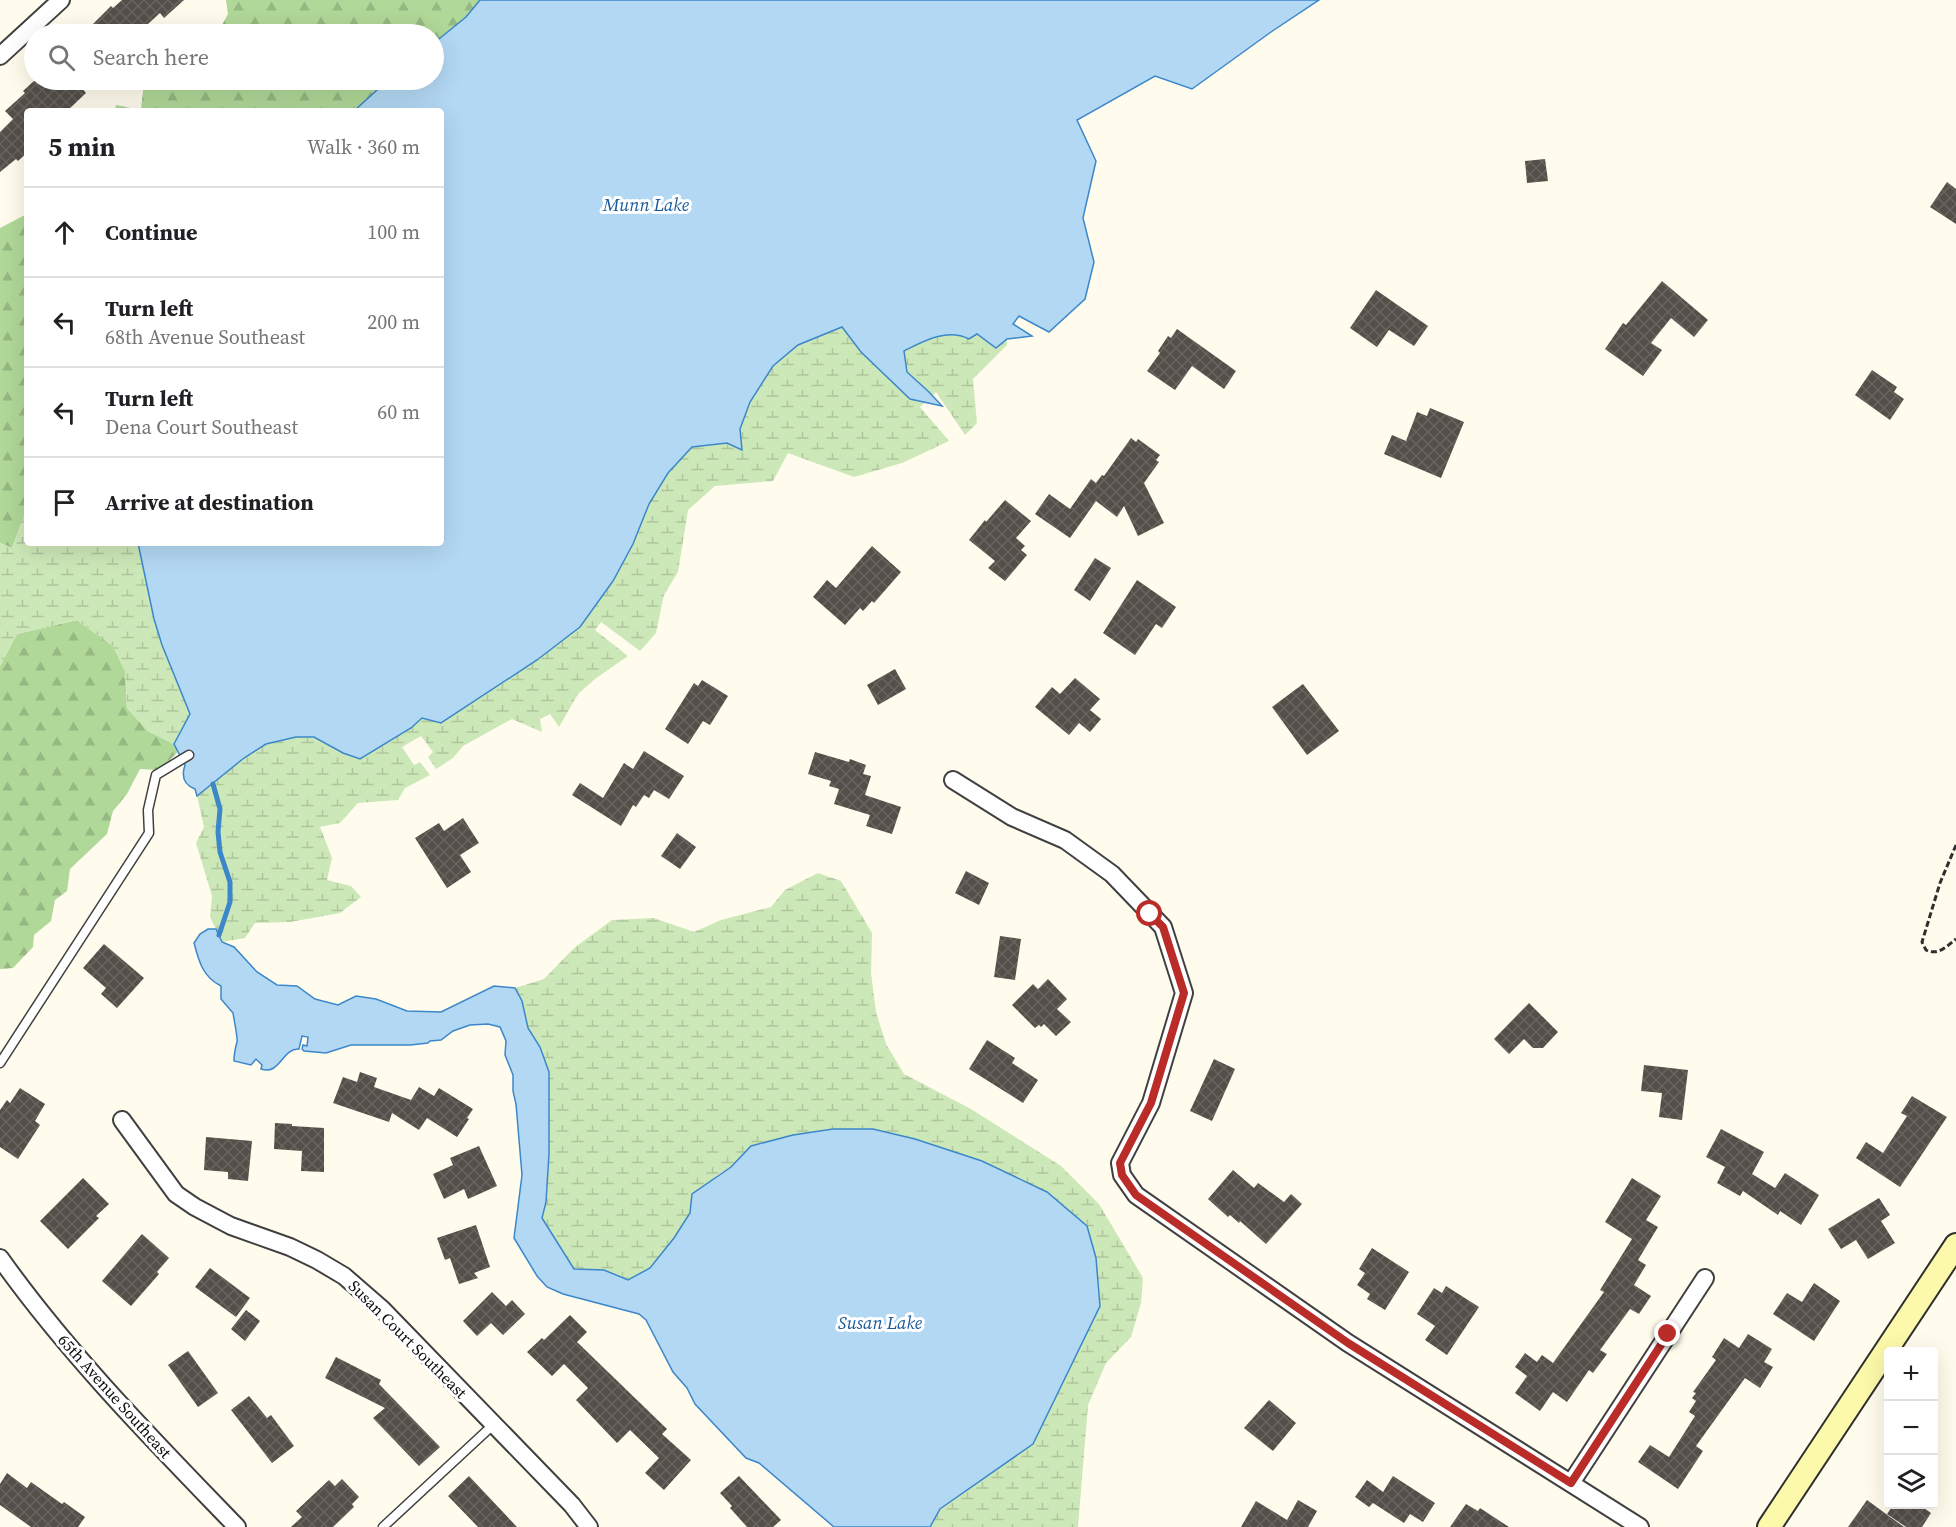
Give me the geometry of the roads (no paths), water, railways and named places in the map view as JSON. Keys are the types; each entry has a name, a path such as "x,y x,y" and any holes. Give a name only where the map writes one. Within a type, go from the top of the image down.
{"street":[{"path":"35,24 61,0"},
{"path":"0,56 24,34"},
{"path":"953,780 1012,817 1065,840 1112,874 1163,927 1184,993 1151,1103 1120,1163 1122,1175 1136,1195 1348,1343 1640,1527"},
{"name":"Susan Court Southeast","path":"122,1120 176,1194 231,1226 302,1252 344,1276 382,1309 572,1505 589,1527"},
{"path":"1769,1527 1956,1245"},
{"name":"65th Avenue Southeast","path":"0,1258 65,1341 164,1451 237,1527"},
{"path":"1571,1483 1705,1278"}],"lane":[{"path":"0,1063 149,833 148,810 156,775 189,755"},
{"path":"383,1527 493,1425"}],"water":[{"name":"Munn Lake","path":"480,0 1319,0 1192,89 1155,76 1077,120 1096,161 1083,218 1094,262 1085,299 1049,332 1019,316 1013,324 1032,336 1007,339 996,348 977,334 969,339 944,335 904,351 907,372 942,406 910,399 861,352 842,327 798,345 773,366 750,402 740,429 742,450 727,443 692,447 668,473 649,504 633,544 613,581 580,627 537,660 441,723 422,718 411,728 360,759 343,753 314,737 296,737 266,744 244,758 197,796 195,789 184,780 185,765 174,744 190,714 154,619 139,546 444,546 444,108 357,108 377,90 444,90 444,35 466,17"},
{"name":"Susan Lake","path":"208,929 216,929 222,942 234,947 257,972 277,985 297,986 315,999 338,1005 356,996 376,999 407,1011 441,1012 494,986 515,988 522,1001 528,1028 540,1047 549,1072 549,1154 546,1202 542,1218 574,1269 604,1270 628,1280 650,1268 690,1213 692,1194 731,1167 751,1146 793,1135 833,1129 873,1129 915,1139 982,1161 1047,1192 1087,1226 1096,1258 1100,1306 1033,1444 940,1509 930,1527 834,1527 759,1463 746,1458 695,1404 687,1388 673,1372 646,1320 639,1314 563,1294 547,1287 537,1276 514,1238 522,1175 513,1075 505,1055 506,1041 500,1027 488,1024 470,1025 453,1031 441,1040 428,1043 351,1045 326,1053 304,1051 303,1045 307,1046 308,1037 302,1036 299,1049 289,1053 273,1069 261,1069 262,1065 256,1059 251,1065 234,1061 237,1040 233,1013 221,999 221,986 210,978 203,968 194,943 200,934"}],"waterway":[{"path":"213,784 220,809 218,832 220,852 230,882 230,902 219,935"}]}
